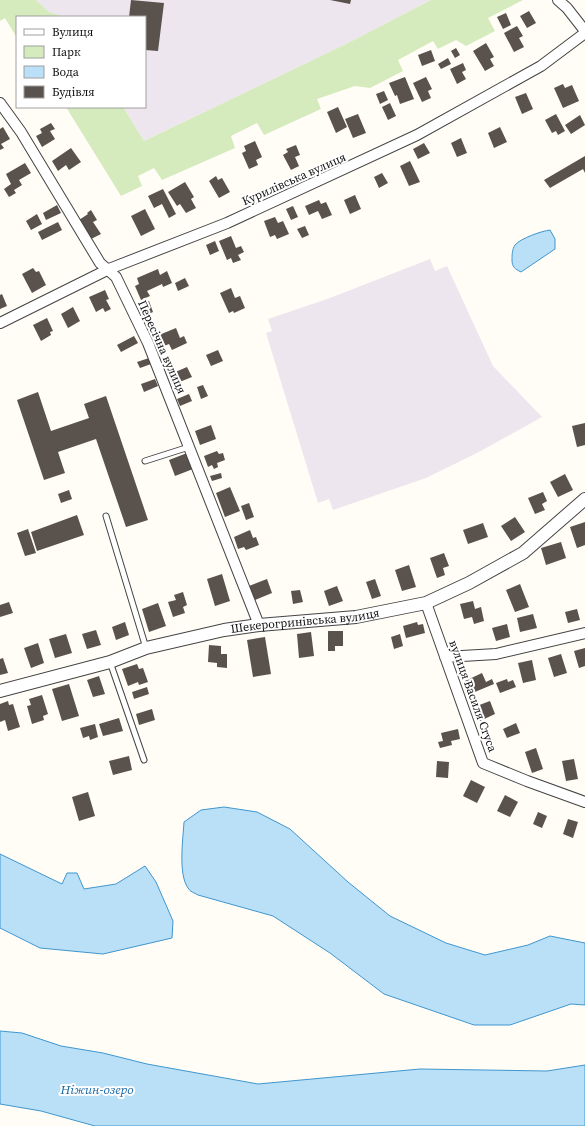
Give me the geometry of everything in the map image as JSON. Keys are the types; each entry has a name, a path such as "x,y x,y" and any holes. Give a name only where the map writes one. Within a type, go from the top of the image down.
{"street":[{"path":"558,0 567,8 585,32"},
{"name":"Курилівська вулиця","path":"0,323 109,269 227,224 417,135 541,66 585,32"},
{"name":"Пересічна вулиця","path":"0,103 21,132 100,263 109,269 116,277 148,343 190,446 259,625"},
{"name":"Шекерогринівська вулиця","path":"0,691 110,662 146,648 224,630 259,625 356,617 426,603 523,553 585,499"},
{"name":"вулиця Василя Стуса","path":"426,603 483,763 585,802"},
{"path":"445,657 496,654 585,633"}],"lane":[{"path":"145,461 190,446"},
{"path":"106,516 146,648"},
{"path":"110,662 144,760"}],"shaded area":[{"path":"36,0 431,0 348,43 144,141 124,108 146,108 146,16 61,16 49,12"},
{"path":"430,259 435,271 447,266 493,366 542,417 479,452 426,478 333,510 329,499 318,503 266,333 272,331 268,319 330,298"}],"green space":[{"path":"0,0 36,0 49,12 61,16 16,16 16,36 5,18 0,21"},
{"path":"431,0 523,0 488,18 495,31 466,46 456,40 438,49 433,41 398,60 403,71 370,88 355,86 317,99 321,109 264,135 257,123 231,136 235,148 162,180 154,168 138,176 142,186 121,196 67,108 124,108 144,141 348,43"}],"water":[{"path":"550,230 555,239 555,249 521,272 516,269 513,266 512,260 515,245 527,237"},
{"path":"224,807 257,812 290,829 348,882 390,916 446,943 485,955 528,945 550,936 585,943 585,1005 571,1004 510,1025 474,1025 384,994 330,953 273,916 198,895 188,888 183,874 182,856 184,822 201,810"},
{"path":"0,854 62,884 67,873 77,873 84,889 116,884 145,866 156,882 173,921 172,938 103,954 40,948 0,928"},
{"name":"Ніжин-озеро","path":"0,1031 22,1033 61,1046 103,1053 147,1064 258,1084 420,1069 547,1071 585,1065 585,1126 95,1126 41,1111 0,1104"}],"building":[{"path":"131,0 164,3 158,51 146,50 146,16 129,16"},
{"path":"330,0 351,0 350,4"},
{"path":"529,11 536,23 527,28 520,16"},
{"path":"506,13 511,25 503,29 497,17"},
{"path":"517,26 523,36 519,38 524,47 514,52 504,33"},
{"path":"486,43 494,57 490,59 494,66 485,71 473,51"},
{"path":"456,48 460,55 455,58 451,51"},
{"path":"431,50 435,61 422,66 418,55"},
{"path":"448,58 451,64 441,69 438,64"},
{"path":"463,63 466,70 462,72 466,79 457,84 450,69"},
{"path":"405,77 414,99 400,104 397,95 395,96 389,83"},
{"path":"426,77 432,89 428,91 431,98 422,102 413,83"},
{"path":"563,84 565,88 572,85 579,101 563,108 554,88"},
{"path":"384,91 388,100 380,104 376,94"},
{"path":"526,93 533,109 522,114 515,97"},
{"path":"390,103 396,116 388,120 382,107"},
{"path":"338,107 347,127 336,133 327,112"},
{"path":"358,114 366,133 353,138 345,119"},
{"path":"556,114 565,131 558,135 556,131 552,133 545,120"},
{"path":"580,115 585,125 571,134 565,125"},
{"path":"51,123 55,129 50,131 55,139 42,147 36,136 42,133 40,129"},
{"path":"3,127 10,139 1,144 4,148 0,150 0,129"},
{"path":"500,127 507,142 494,148 488,133"},
{"path":"461,138 467,153 457,157 451,143"},
{"path":"255,141 262,157 256,160 258,165 249,169 242,153 246,151 244,146"},
{"path":"424,143 430,153 418,159 413,149"},
{"path":"296,145 300,155 295,157 299,166 291,170 283,155 288,152 286,149"},
{"path":"71,148 81,162 69,170 66,165 58,171 52,161"},
{"path":"585,156 585,173 583,169 550,188 544,180"},
{"path":"410,161 420,182 409,186 400,166"},
{"path":"25,163 31,173 19,180 22,185 14,190 16,193 9,197 4,189 11,184 6,174"},
{"path":"382,173 388,183 379,188 374,177"},
{"path":"216,176 218,180 222,178 230,192 219,198 209,181"},
{"path":"185,182 194,197 191,199 196,208 186,213 180,204 177,206 168,192"},
{"path":"163,189 176,214 169,218 162,204 154,208 148,196"},
{"path":"355,195 361,209 350,214 344,200"},
{"path":"319,200 321,204 326,202 332,215 322,219 318,211 309,215 305,206"},
{"path":"57,205 61,213 46,220 43,213"},
{"path":"293,206 298,217 291,220 286,209"},
{"path":"145,209 155,229 141,236 131,216"},
{"path":"91,210 97,220 93,222 101,234 91,239 79,220"},
{"path":"37,214 42,224 31,230 26,221"},
{"path":"275,217 278,223 283,221 289,234 277,239 275,235 270,237 264,221"},
{"path":"58,222 62,230 42,240 38,232"},
{"path":"305,226 309,235 302,238 297,229"},
{"path":"231,236 236,248 241,246 244,252 238,255 241,260 233,263 231,258 227,260 219,241"},
{"path":"215,241 219,251 210,255 206,245"},
{"path":"33,268 36,272 39,271 46,285 32,293 22,274"},
{"path":"158,269 160,275 167,271 172,283 163,287 162,284 147,291 150,296 141,300 135,286 139,284 137,278"},
{"path":"185,278 189,286 178,291 175,283"},
{"path":"231,288 235,298 240,296 245,308 234,313 233,311 229,313 220,293"},
{"path":"105,290 109,299 106,300 111,309 105,312 103,308 96,312 89,297"},
{"path":"2,294 7,306 0,309 0,295"},
{"path":"149,301 153,312 144,316 140,305"},
{"path":"73,307 80,321 68,328 61,314"},
{"path":"47,318 53,331 50,332 51,335 41,341 33,325"},
{"path":"176,328 180,338 184,336 187,343 172,350 169,344 164,346 159,335"},
{"path":"134,336 138,343 121,352 117,345"},
{"path":"218,350 223,361 211,366 206,355"},
{"path":"149,358 151,364 140,368 137,362"},
{"path":"187,367 192,377 177,383 173,373"},
{"path":"155,379 158,386 144,392 141,384"},
{"path":"203,385 208,396 201,399 197,387"},
{"path":"38,392 51,431 89,418 84,404 106,396 148,520 126,527 96,439 58,452 65,473 44,480 17,400"},
{"path":"189,394 192,401 180,406 177,399"},
{"path":"585,423 585,445 577,447 572,426"},
{"path":"211,425 216,439 200,445 195,431"},
{"path":"217,451 219,454 223,453 225,460 217,463 218,467 214,469 212,465 208,467 204,456"},
{"path":"187,453 193,469 175,476 169,460"},
{"path":"221,473 222,478 212,481 210,476"},
{"path":"565,474 573,490 558,497 550,482"},
{"path":"230,487 240,511 225,517 216,493"},
{"path":"69,490 72,499 61,503 58,494"},
{"path":"543,492 547,501 542,504 545,510 535,514 528,498"},
{"path":"249,503 254,517 246,520 241,506"},
{"path":"77,515 84,535 37,551 31,532"},
{"path":"515,517 525,532 511,541 501,526"},
{"path":"585,522 585,545 577,548 570,527"},
{"path":"483,523 488,537 468,544 463,530"},
{"path":"28,529 36,553 25,556 17,533"},
{"path":"250,530 253,538 256,537 259,545 246,550 244,547 238,549 234,537"},
{"path":"561,542 566,558 546,565 541,548"},
{"path":"444,553 449,566 443,568 445,575 437,578 430,558"},
{"path":"409,565 416,587 402,591 395,570"},
{"path":"222,574 230,601 215,606 207,579"},
{"path":"267,579 272,593 255,600 249,586"},
{"path":"375,579 381,596 372,599 366,582"},
{"path":"520,584 529,607 515,612 506,590"},
{"path":"337,586 343,601 329,606 324,591"},
{"path":"300,590 303,602 293,604 291,591"},
{"path":"183,592 187,605 183,607 185,613 173,617 168,602 176,600 174,595"},
{"path":"473,601 475,609 481,607 484,621 474,624 472,617 464,619 460,604"},
{"path":"9,602 13,613 0,617 0,605"},
{"path":"158,603 166,626 149,632 142,609"},
{"path":"577,609 580,620 568,623 565,612"},
{"path":"533,614 537,628 520,632 517,618"},
{"path":"125,622 129,635 116,640 112,627"},
{"path":"417,622 418,625 423,624 425,633 406,638 403,626"},
{"path":"507,624 510,637 496,641 492,628"},
{"path":"96,630 101,645 87,649 82,634"},
{"path":"328,631 343,631 343,646 335,646 335,651 328,651"},
{"path":"311,632 314,656 299,658 297,634"},
{"path":"66,634 72,653 55,658 49,639"},
{"path":"400,634 403,646 394,649 391,637"},
{"path":"265,637 271,674 253,677 247,640"},
{"path":"38,643 44,663 31,668 24,648"},
{"path":"209,645 221,646 221,654 227,654 227,668 217,667 217,663 208,662"},
{"path":"585,648 585,666 579,668 574,651"},
{"path":"561,654 567,673 554,677 548,658"},
{"path":"3,658 8,673 0,675 0,659"},
{"path":"532,660 536,680 523,683 518,663"},
{"path":"137,664 139,669 143,668 148,682 139,685 138,682 128,686 122,669"},
{"path":"482,673 486,682 492,679 494,684 470,694 465,681"},
{"path":"99,676 105,694 93,697 87,680"},
{"path":"507,679 508,682 513,680 516,687 500,693 496,683"},
{"path":"69,684 79,716 62,721 52,689"},
{"path":"147,687 149,694 134,699 132,692"},
{"path":"42,695 48,714 43,716 44,720 32,724 27,706 31,705 29,699"},
{"path":"8,701 9,705 13,704 20,727 8,731 5,720 0,722 0,704"},
{"path":"490,701 495,714 480,721 474,707"},
{"path":"152,709 155,720 139,725 136,714"},
{"path":"119,718 123,731 103,736 99,724"},
{"path":"516,723 520,733 507,738 503,729"},
{"path":"95,724 98,737 90,740 89,736 83,738 80,728"},
{"path":"458,729 460,739 451,741 452,745 440,748 438,742 443,741 441,733"},
{"path":"536,748 543,769 532,773 525,752"},
{"path":"129,756 132,770 113,775 109,761"},
{"path":"574,759 578,779 566,781 562,761"},
{"path":"437,761 449,762 448,778 436,777"},
{"path":"471,780 485,787 477,803 463,796"},
{"path":"88,792 95,816 79,821 72,797"},
{"path":"505,795 518,802 510,817 497,811"},
{"path":"538,812 547,816 542,828 533,824"},
{"path":"568,819 578,822 573,838 563,834"}]}
